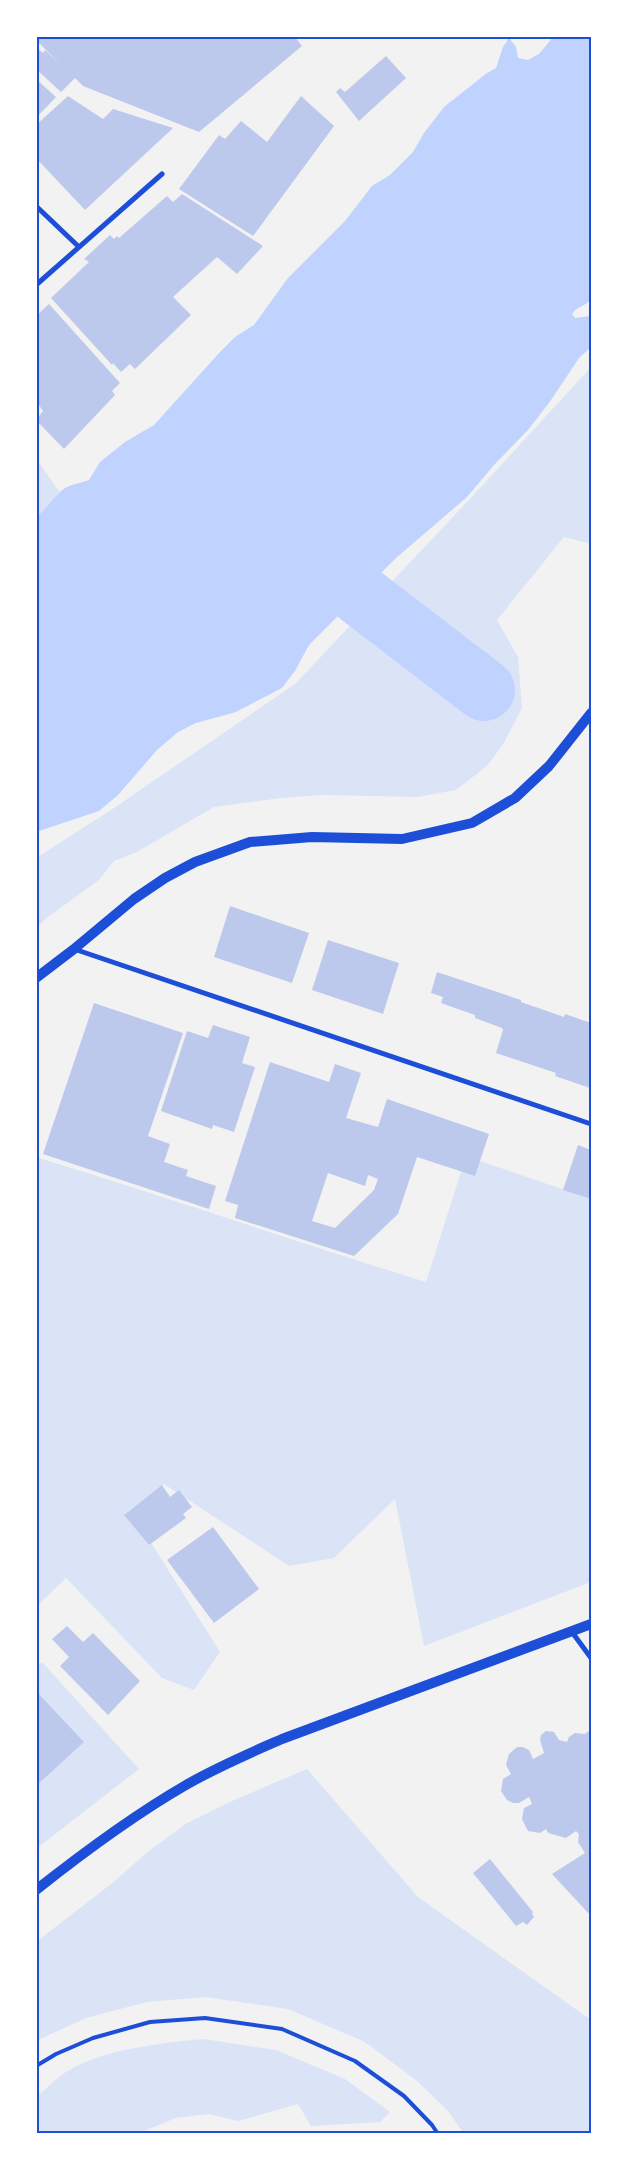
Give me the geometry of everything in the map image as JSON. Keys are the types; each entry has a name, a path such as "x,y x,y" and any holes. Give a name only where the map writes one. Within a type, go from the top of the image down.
{"main road":[{"path":"36,978 134,899 165,878 196,862 250,842 312,837 402,838 472,823 515,798 549,766 591,713"},
{"path":"36,1890 143,1811 187,1784 235,1759 291,1736 591,1624"}],"street":[{"path":"36,285 162,174"},
{"path":"36,206 79,247"},
{"path":"74,949 591,1124"},
{"path":"571,1632 591,1658"}],"lane":[{"path":"36,2066 56,2054 93,2038 150,2022 204,2018 282,2029 355,2061 404,2096 432,2125 438,2134"}],"shaded area":[{"path":"591,367 591,544 564,537 497,620 518,657 522,708 504,743 487,766 456,790 417,797 321,795 214,807 137,852 114,861 99,880 36,928 36,858 111,810 295,684 469,500"},
{"path":"36,458 61,494 36,519"},
{"path":"466,1156 591,1199 591,1582 424,1646 395,1499 334,1558 289,1566 164,1484 126,1513 150,1541 220,1652 194,1690 162,1678 66,1578 36,1607 36,1157 426,1282"},
{"path":"42,1662 139,1769 36,1849 36,1667"},
{"path":"307,1769 418,1897 591,2020 591,2134 464,2134 448,2111 417,2081 365,2042 288,2009 205,1997 147,2002 86,2018 36,2041 36,1942 111,1884 150,1850 187,1823 232,1801"},
{"path":"204,2039 276,2050 345,2079 390,2112 380,2122 311,2126 298,2104 238,2121 209,2114 176,2118 137,2134 36,2134 36,2097 66,2072 97,2058 132,2048"}],"water":[{"path":"554,36 591,36 591,302 578,308 572,314 575,318 591,316 591,347 579,358 549,403 528,430 494,465 467,497 396,558 309,645 295,671 282,688 236,712 196,723 178,732 157,750 118,795 99,811 36,832 36,517 65,488 89,480 100,462 125,442 154,425 235,337 254,325 288,278 345,221 372,186 390,175 413,152 424,133 444,107 496,68 503,47 509,38 516,47 518,58 528,60 539,54"}],"building":[{"path":"36,36 294,36 302,46 199,132 83,86 75,78 61,92 36,69 36,47 43,53 45,50 61,65 36,40"},
{"path":"386,56 406,78 359,121 336,92 340,88 345,92"},
{"path":"36,79 56,97 36,118"},
{"path":"68,96 103,119 113,109 173,128 85,210 36,158 36,125"},
{"path":"301,96 334,126 253,236 179,189 219,135 225,139 241,121 267,142"},
{"path":"182,194 263,246 237,274 217,257 173,297 191,315 135,369 130,364 121,372 113,363 112,365 51,298 89,262 84,259 110,235 114,239 117,236 119,238 167,196 173,202"},
{"path":"49,304 120,383 112,391 115,395 64,449 36,420 43,411 36,401 36,316"},
{"path":"230,906 309,933 292,983 214,957"},
{"path":"328,940 399,963 383,1014 312,990"},
{"path":"437,972 521,1000 521,1002 564,1017 565,1014 591,1023 590,1088 555,1076 556,1073 496,1053 502,1028 475,1018 475,1015 441,1003 443,997 431,993"},
{"path":"94,1003 183,1033 148,1136 170,1144 164,1162 188,1170 186,1176 216,1186 209,1209 43,1154"},
{"path":"213,1025 250,1037 242,1063 255,1067 234,1132 213,1125 212,1129 161,1111 187,1031 208,1038"},
{"path":"270,1062 329,1082 335,1064 361,1073 346,1118 378,1127 387,1099 489,1134 475,1176 417,1157 398,1214 354,1256 235,1218 238,1205 225,1201","holes":["328,1173 365,1186 368,1175 378,1179 374,1190 335,1228 312,1221"]},
{"path":"578,1145 591,1150 591,1199 563,1190"},
{"path":"162,1485 170,1497 179,1490 192,1507 183,1514 186,1518 149,1545 124,1515"},
{"path":"213,1527 259,1589 214,1623 167,1560"},
{"path":"67,1626 83,1642 93,1633 140,1681 108,1715 60,1666 69,1657 52,1639"},
{"path":"36,1691 84,1742 36,1786"},
{"path":"546,1731 554,1732 559,1740 567,1742 569,1737 575,1733 585,1734 589,1731 591,1732 591,1916 552,1874 585,1853 578,1842 579,1834 576,1831 566,1838 548,1833 546,1829 540,1833 528,1831 522,1819 524,1808 532,1804 529,1797 519,1803 513,1803 507,1800 501,1791 503,1779 511,1774 506,1765 509,1754 517,1747 529,1750 533,1759 544,1753 540,1740 541,1735"},
{"path":"490,1859 533,1912 534,1917 527,1925 523,1922 516,1926 473,1873"}],"waterway":[{"path":"360,595 484,690"}]}
